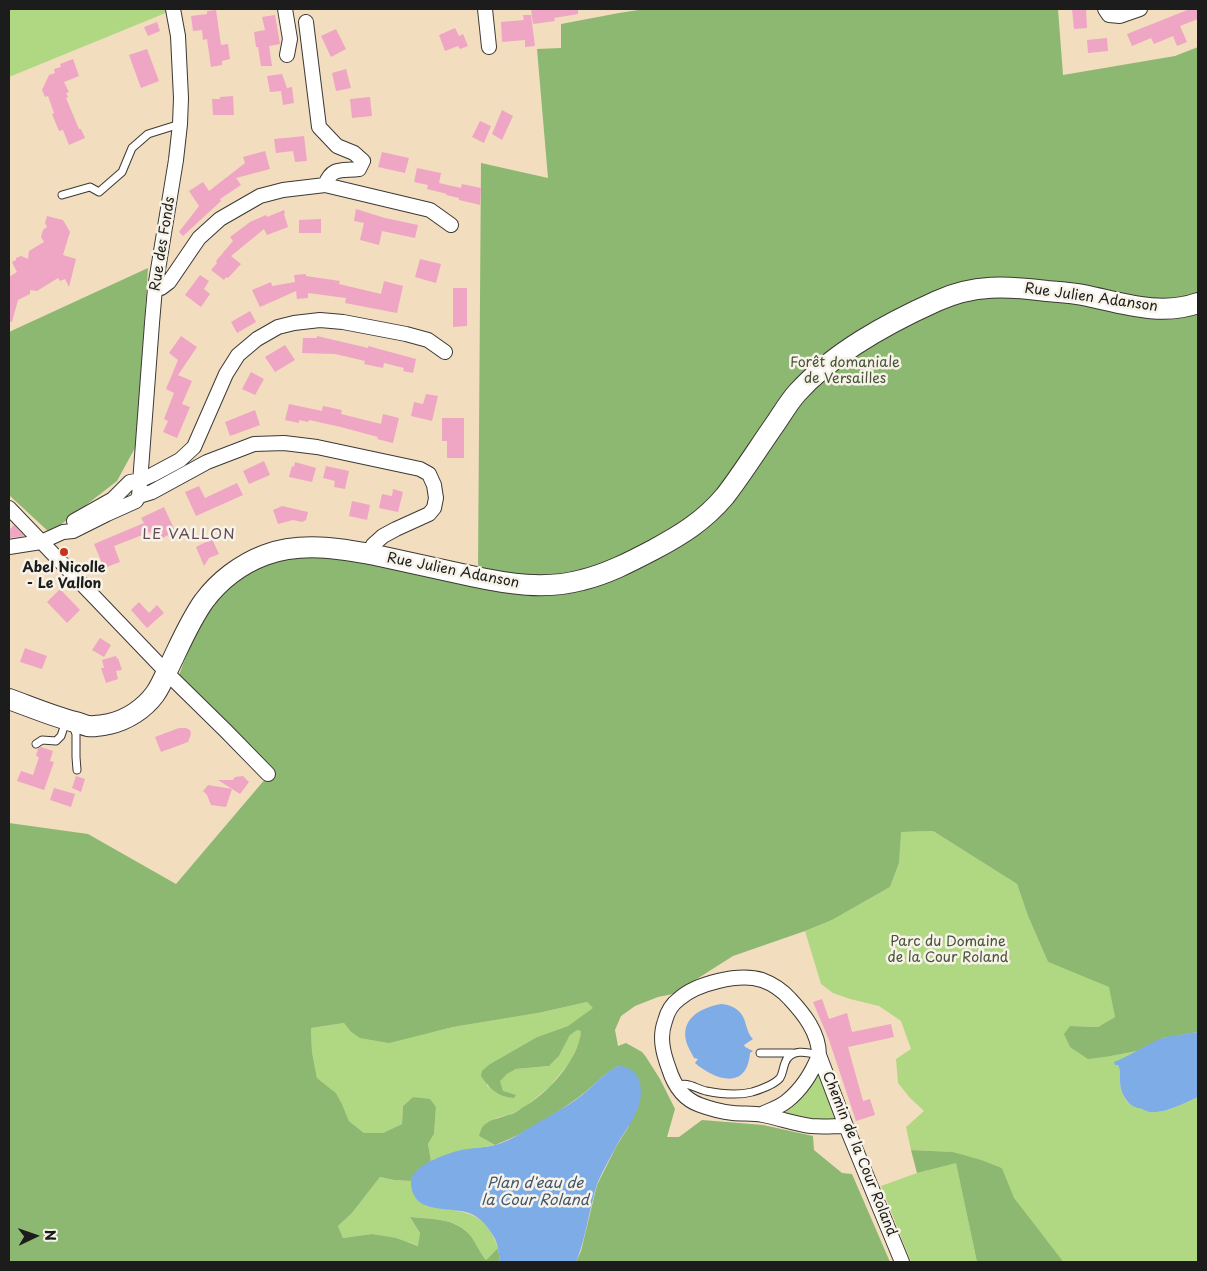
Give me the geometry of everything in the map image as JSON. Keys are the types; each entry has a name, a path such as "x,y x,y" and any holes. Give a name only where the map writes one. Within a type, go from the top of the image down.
{"main road":[{"name":"Rue Julien Adanson","path":"9,699 90,726 119,722 138,711 154,696 204,601 223,580 239,568 263,556 290,549 322,548 354,551 489,580 526,585 568,583 611,571 697,524 724,496 796,394 825,366 897,321 940,300 965,291 979,288 1017,287 1083,295 1152,309 1178,309 1198,304"}],"street":[{"name":"Rue des Fonds","path":"139,496 152,323 180,124 181,98 178,36 173,9"},
{"path":"285,9 290,38 287,55"},
{"path":"485,9 489,47"},
{"path":"1105,9 1109,15 1120,16 1140,9"},
{"path":"306,22 319,126 337,146 354,153 363,161 359,169 338,171 330,174 325,185"},
{"path":"156,288 161,288 169,282 200,238 220,219 260,196 283,190 325,185 430,210 451,225"},
{"path":"63,532 69,524 112,499 130,482 141,480 180,460 194,447 226,374 238,355 257,339 278,327 320,320 343,322 428,340 445,352"},
{"path":"9,547 41,542 63,532 73,532 136,501 139,496 152,492 207,462 254,444 284,443 318,447 420,469 429,474 434,485 436,498 434,508 428,514 383,536 373,545 370,554"},
{"path":"9,508 166,673 268,774"},
{"path":"762,1114 786,1102 804,1084 816,1064 819,1049 813,1031 799,1008 774,985 747,977 719,981 679,998 670,1009 665,1020 662,1031 662,1043 666,1062 674,1083 684,1096 699,1105 731,1113 762,1114 811,1126 846,1126"},
{"name":"Chemin de la Cour Roland","path":"819,1049 846,1126 902,1262"}],"lane":[{"path":"62,195 90,187 99,192 122,172 132,148 148,134 180,124"},
{"path":"36,744 42,740 56,741 61,736 66,719 73,726 76,734 78,770"},
{"path":"760,1054 808,1052 819,1049"},
{"path":"676,1086 685,1083 700,1089 728,1094 744,1094 769,1086 781,1077 786,1061 794,1053"}],"green space":[{"path":"9,9 167,9 168,12 9,77"},
{"name":"Forêt domaniale de Versailles","path":"645,9 1058,9 1063,75 1175,56 1198,47 1198,1032 1163,1038 1137,1051 1088,1059 1070,1047 1064,1034 1070,1026 1098,1027 1115,1017 1109,987 1048,962 1028,916 1017,884 933,831 901,832 899,863 890,887 832,920 733,956 673,994 658,997 635,1006 621,1016 615,1030 618,1046 626,1043 642,1052 646,1057 660,1079 675,1109 667,1137 679,1137 702,1120 763,1125 813,1136 814,1150 842,1173 852,1174 890,1262 576,1262 581,1251 597,1185 629,1126 619,1066 608,1072 579,1097 549,1117 528,1130 495,1145 479,1136 483,1126 493,1120 512,1114 551,1086 568,1065 579,1042 581,1031 577,1030 570,1035 559,1056 549,1066 516,1069 500,1081 503,1091 516,1095 514,1098 495,1092 481,1076 482,1071 490,1064 537,1037 568,1026 593,1008 587,1002 538,1013 453,1027 389,1043 360,1038 350,1031 344,1023 311,1028 312,1052 317,1078 336,1093 349,1121 364,1133 383,1133 402,1124 403,1106 413,1097 430,1099 436,1107 434,1134 428,1144 431,1161 416,1172 411,1181 380,1177 352,1213 338,1226 343,1238 372,1234 396,1238 418,1246 420,1233 410,1217 441,1220 457,1225 469,1234 486,1260 498,1248 500,1262 9,1262 9,823 88,834 176,884 272,771 176,683 191,643 222,589 278,556 342,556 475,587 478,569 481,163 548,178 537,49 561,48 561,24"},
{"path":"148,268 136,446 117,481 50,533 9,495 9,332"},
{"name":"Parc du Domaine de la Cour Roland","path":"933,831 1017,884 1028,916 1048,962 1110,987 1115,1017 1098,1027 1070,1026 1111,1056 1137,1051 1118,1065 1124,1098 1132,1105 1148,1112 1155,1112 1174,1108 1198,1097 1198,1262 1063,1262 1013,1198 1002,1168 953,1152 911,1150 906,1127 924,1111 898,1083 896,1059 911,1049 901,1021 879,1006 833,993 821,984 805,931 832,920 890,887 899,863 900,832"},
{"path":"587,1002 594,1008 568,1026 537,1037 490,1064 487,1086 503,1091 499,1081 507,1074 516,1069 549,1066 559,1056 570,1035 577,1029 581,1031 580,1041 570,1062 550,1086 524,1108 496,1118 479,1136 495,1145 470,1149 431,1161 428,1144 434,1134 436,1107 430,1100 413,1097 403,1106 402,1124 383,1133 364,1133 349,1121 336,1093 317,1078 312,1052 311,1028 344,1023 350,1031 389,1042 453,1027 538,1013"},
{"path":"818,1073 837,1120 817,1123 783,1115 781,1112 784,1113 789,1110 803,1098 816,1078 813,1076"},
{"path":"911,1150 953,1152 1002,1168 1014,1198 1063,1262 977,1262 956,1163 917,1173"},
{"path":"956,1162 977,1262 911,1262 881,1186"},
{"path":"380,1177 411,1181 411,1187 426,1206 470,1214 486,1225 493,1235 498,1248 486,1260 474,1240 464,1229 457,1225 442,1220 410,1217 420,1233 419,1246 372,1234 343,1238 338,1226 352,1213"}],"water":[{"path":"721,1004 734,1007 740,1012 753,1039 744,1045 753,1051 750,1053 748,1065 743,1073 729,1079 712,1074 695,1063 698,1059 694,1058 685,1035 686,1028 693,1016 706,1008"},
{"path":"1198,1032 1198,1097 1174,1108 1155,1112 1135,1107 1128,1102 1121,1089 1118,1065 1115,1065 1114,1062 1163,1038"},
{"name":"Plan d'eau de la Cour Roland","path":"619,1066 630,1069 637,1076 641,1092 640,1100 635,1115 604,1168 597,1184 576,1262 500,1262 495,1240 480,1220 462,1211 424,1205 414,1195 411,1186 412,1177 415,1172 426,1164 455,1151 491,1146 508,1140 575,1100 604,1075"}],"building":[{"path":"531,9 578,9 578,14 554,18 555,21 533,24"},
{"path":"1072,9 1086,9 1087,28 1074,29"},
{"path":"1190,9 1198,9 1198,19 1180,26 1187,42 1177,46 1173,36 1154,44 1151,38 1132,46 1127,34"},
{"path":"216,10 221,45 228,44 230,59 222,61 222,65 211,67 207,39 203,40 202,30 193,31 191,16 207,14 207,11"},
{"path":"275,15 280,44 269,46 272,66 261,66 254,32 265,30 262,17"},
{"path":"523,15 531,15 535,46 525,47 525,40 502,42 501,22 524,20"},
{"path":"157,22 160,31 148,36 144,27"},
{"path":"455,28 459,36 463,34 468,46 460,49 458,46 445,51 439,35"},
{"path":"336,29 346,49 331,57 321,36"},
{"path":"1107,38 1108,51 1088,53 1087,40"},
{"path":"147,49 159,81 141,88 129,55"},
{"path":"73,59 79,76 64,82 69,92 66,93 68,97 66,98 79,129 81,129 85,138 69,145 63,130 59,131 52,114 54,113 48,96 45,97 42,90 49,75 55,73 54,69 61,67 60,64"},
{"path":"346,69 351,88 336,91 332,73"},
{"path":"282,74 287,88 292,87 294,103 283,105 281,91 270,92 267,76"},
{"path":"233,96 234,115 213,115 212,99"},
{"path":"370,97 372,116 352,118 350,99"},
{"path":"502,110 513,116 502,140 492,134"},
{"path":"480,121 491,126 484,143 472,137"},
{"path":"304,136 307,161 295,162 293,151 276,153 274,139"},
{"path":"265,151 270,169 236,178 241,185 220,199 221,201 183,236 179,232 199,206 189,191 203,182 209,191 245,163 243,157"},
{"path":"382,152 409,158 405,173 378,167"},
{"path":"417,168 441,173 439,183 461,188 462,184 481,188 480,205 427,189 428,185 414,182"},
{"path":"356,209 418,225 415,238 382,231 379,245 360,240 364,223 354,221"},
{"path":"284,210 288,227 267,235 264,229 231,256 241,264 228,278 226,277 224,280 211,270 233,241 230,237 250,222"},
{"path":"47,216 63,220 70,232 63,255 76,259 69,287 65,279 60,281 58,278 37,291 30,290 30,294 18,300 12,322 9,321 9,277 17,272 12,262 21,256 28,259 29,251 44,242 41,237 43,230 47,227 45,223"},
{"path":"321,219 321,233 299,233 299,220"},
{"path":"420,259 441,264 436,283 415,277"},
{"path":"306,274 306,276 340,281 339,284 381,294 384,281 403,286 397,313 345,303 346,298 308,293 308,298 297,299 296,291 260,307 252,290 271,282 272,286 295,282 294,275"},
{"path":"200,275 209,281 204,289 210,294 201,307 185,295"},
{"path":"453,288 467,288 467,326 453,327"},
{"path":"250,311 256,322 237,333 231,322"},
{"path":"181,336 197,347 178,375 192,381 182,404 190,407 177,438 163,432 168,421 164,419 174,393 166,389 178,360 169,353"},
{"path":"317,336 368,348 368,346 416,359 413,373 403,371 404,368 384,363 383,368 364,364 365,361 335,354 302,353 303,338 317,338"},
{"path":"285,345 295,360 275,372 265,357"},
{"path":"251,372 264,379 255,395 242,389"},
{"path":"426,394 438,396 432,421 411,416 414,402 423,404"},
{"path":"289,404 322,411 323,406 342,410 341,414 381,424 383,414 399,418 393,443 377,439 378,437 309,420 308,422 299,420 299,423 285,420"},
{"path":"255,410 260,425 230,436 225,422"},
{"path":"442,418 464,418 464,458 447,458 447,441 442,441"},
{"path":"264,461 270,475 249,484 243,471"},
{"path":"295,462 316,468 312,482 289,477"},
{"path":"326,466 349,471 345,489 334,487 335,481 323,478"},
{"path":"237,483 243,495 196,516 185,492 199,486 205,498"},
{"path":"393,489 403,492 398,512 379,508 382,494 392,496"},
{"path":"352,501 370,505 367,520 349,516"},
{"path":"282,506 308,512 306,520 302,522 293,520 278,524 273,510"},
{"path":"164,507 175,531 156,542 150,532 114,546 120,562 104,568 94,544 144,523 141,518"},
{"path":"14,525 24,536 9,538 9,530"},
{"path":"212,539 219,554 209,558 204,566 196,547"},
{"path":"60,589 80,610 67,623 47,602"},
{"path":"139,602 149,613 157,605 164,613 147,628 131,610"},
{"path":"100,638 111,645 104,657 92,650"},
{"path":"25,648 47,656 42,669 20,662"},
{"path":"116,656 122,670 116,671 118,679 106,683 101,668 104,668 102,660"},
{"path":"179,728 190,730 191,734 188,742 161,752 155,737"},
{"path":"41,747 53,751 50,761 54,762 44,790 17,781 21,771 33,775 39,757 36,756 38,749"},
{"path":"76,776 85,779 81,792 72,788"},
{"path":"243,776 249,782 240,794 218,780 233,780 235,777"},
{"path":"208,785 232,789 226,807 211,805 203,791"},
{"path":"54,788 75,794 71,807 50,800"},
{"path":"822,999 829,1019 847,1013 852,1032 891,1024 894,1037 848,1047 863,1101 870,1099 875,1115 856,1121 829,1040 813,1002"}],"place":[{"name":"Abel Nicolle - Le Vallon","path":"64,552"}],"district":[{"name":"LE VALLON","path":"189,535"}]}
